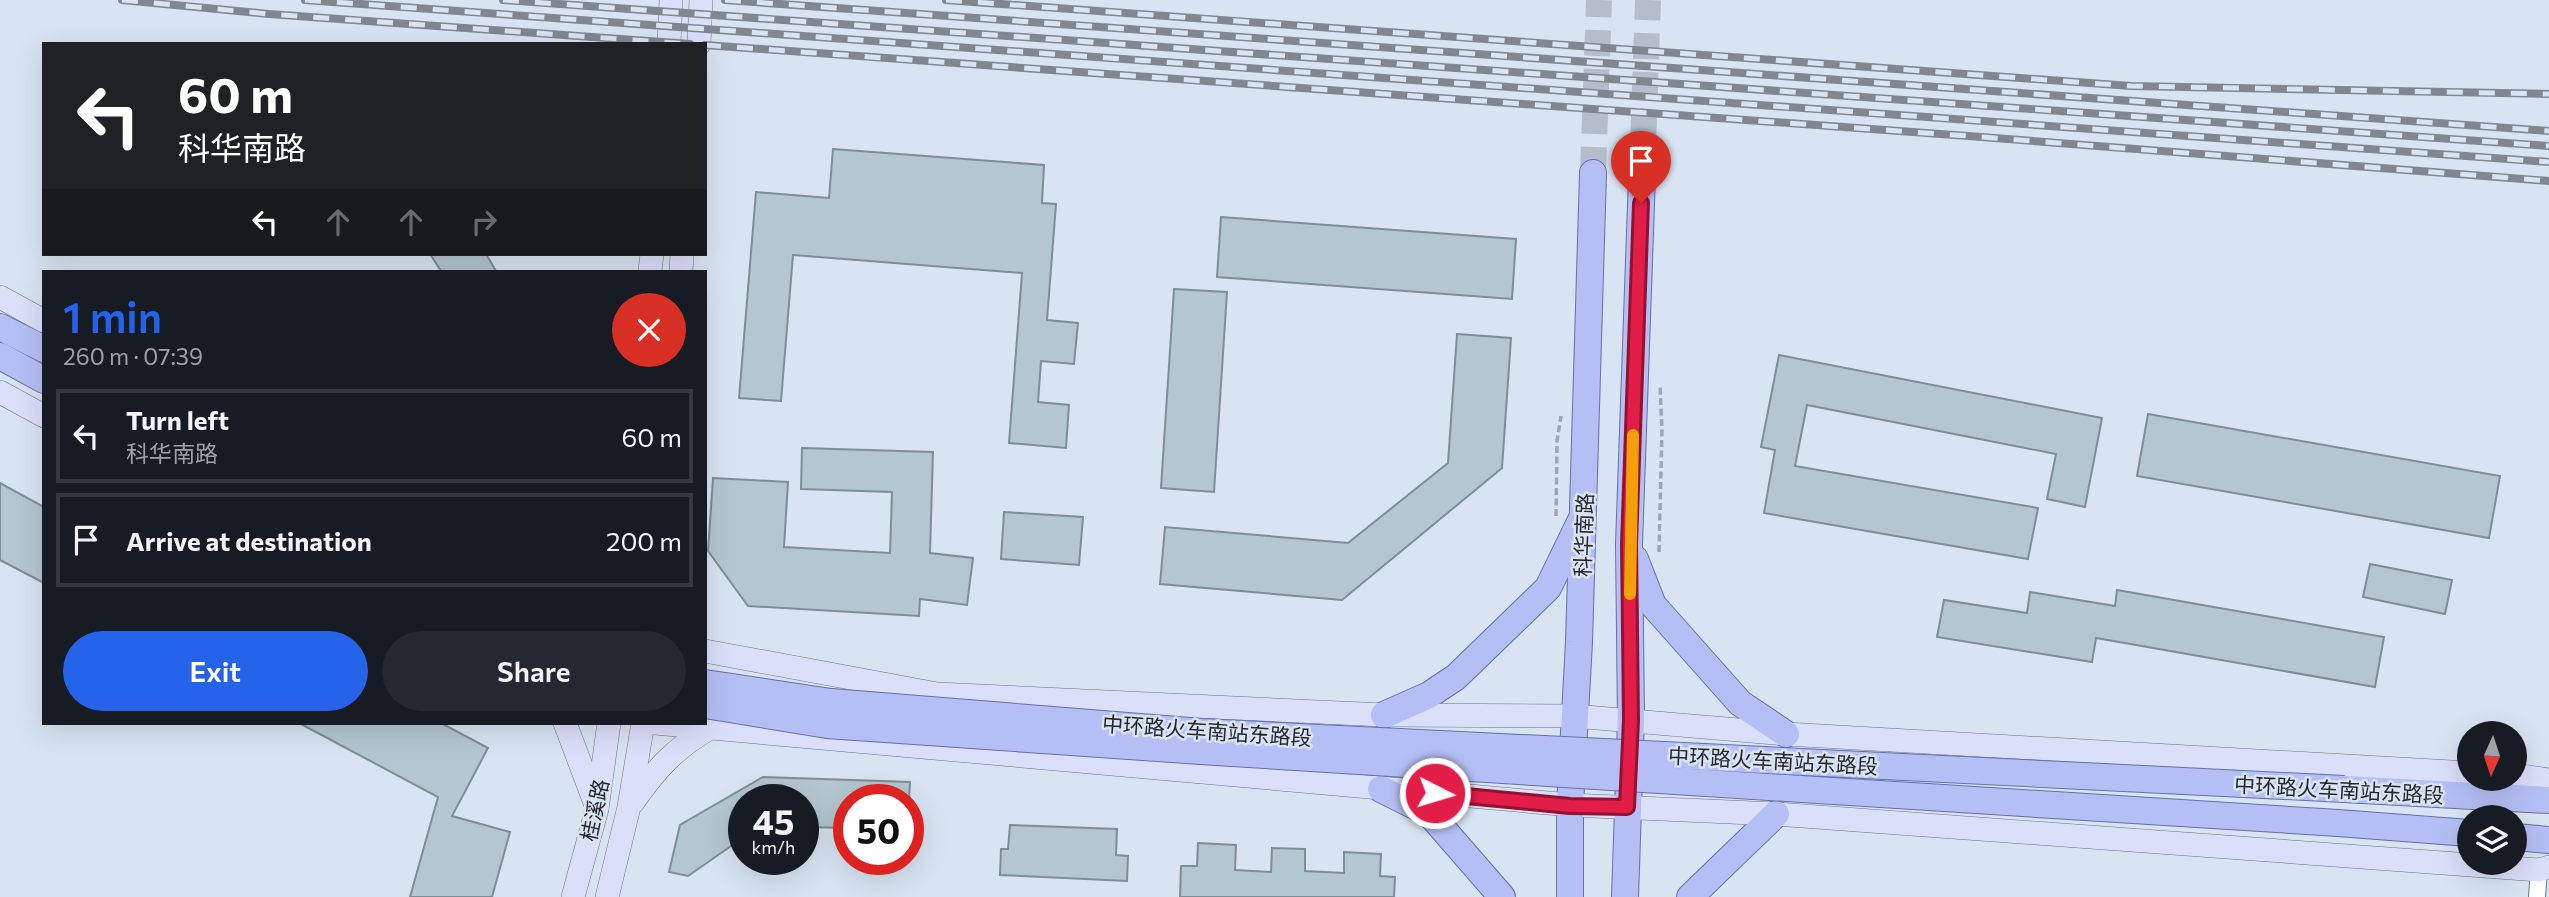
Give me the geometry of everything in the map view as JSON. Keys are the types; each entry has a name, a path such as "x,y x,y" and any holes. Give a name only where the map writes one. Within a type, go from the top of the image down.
{"main road":[{"path":"670,42 671,0"},
{"path":"699,42 701,0"},
{"name":"科华南路","path":"1570,897 1570,806 1583,514 1593,173"},
{"path":"1625,897 1631,720 1629,544 1642,176"},
{"path":"0,297 42,320"},
{"path":"0,327 42,348"},
{"path":"0,356 42,379"},
{"path":"0,392 42,415"},
{"path":"1384,715 1429,695 1456,677 1548,588 1583,514"},
{"path":"1629,544 1653,605 1740,703 1786,734"},
{"path":"707,651 937,694 1384,715 1574,716 1786,734 2457,772"},
{"name":"中环路火车南站东路段","path":"707,683 831,702 1202,732 2549,800"},
{"path":"708,717 1381,789 1570,806 1776,814 2544,869"},
{"name":"中环路火车南站东路段","path":"708,717 2457,832"},
{"path":"566,725 597,809"},
{"name":"桂溪路","path":"573,897 597,809 609,725"},
{"name":"桂溪路","path":"607,897 629,807 642,725"},
{"path":"629,807 657,768 687,742 701,725"},
{"path":"2527,777 2549,780"},
{"path":"1381,789 1429,813 1502,897"},
{"path":"1689,897 1776,814"},
{"path":"2527,838 2549,840"}],"street":[{"path":"2537,897 2544,869"}],"building":[{"path":"833,149 1044,165 1042,203 1056,204 1047,320 1078,323 1074,364 1041,361 1038,402 1069,405 1066,448 1009,443 1022,273 793,255 781,401 739,398 756,192 829,198"},
{"path":"1221,217 1516,239 1512,299 1217,277"},
{"path":"431,256 487,256 495,270 440,270"},
{"path":"1174,289 1227,292 1214,492 1161,488"},
{"path":"1457,334 1511,338 1502,468 1342,600 1160,584 1165,527 1348,543 1448,463"},
{"path":"1779,355 2102,418 2085,507 2047,499 2056,454 1807,405 1795,466 2038,508 2028,559 1764,513 1775,450 1761,447"},
{"path":"2148,414 2500,476 2489,538 2137,476"},
{"path":"802,448 933,452 930,553 973,558 967,605 920,599 919,616 748,606 708,551 713,478 788,482 784,547 890,553 892,492 801,489"},
{"path":"0,483 42,506 42,582 0,560"},
{"path":"1004,512 1083,517 1079,565 1001,559"},
{"path":"2370,564 2452,580 2445,614 2363,597"},
{"path":"2117,590 2384,637 2375,687 2096,638 2092,662 1937,637 1944,600 2027,613 2030,592 2115,606"},
{"path":"303,725 445,725 488,748 452,816 510,832 492,897 410,897 438,797"},
{"path":"763,777 910,782 833,784 833,828 819,827 819,784 751,784"},
{"path":"728,797 728,848 688,876 669,872 680,825"},
{"path":"1010,825 1117,829 1116,855 1128,856 1127,881 1000,875 1001,849 1008,849"},
{"path":"1198,843 1236,845 1235,870 1271,872 1272,848 1305,849 1305,871 1344,873 1344,852 1381,854 1380,876 1395,877 1394,897 1180,897 1181,866 1197,866"}],"tunnel":[{"path":"1593,173 1599,0"},
{"path":"1642,176 1648,0"}],"railway":[{"path":"122,0 269,14 662,42"},
{"path":"305,0 2549,162"},
{"path":"503,0 2549,146"},
{"path":"725,0 2549,131"},
{"path":"946,0 2131,86 2549,94"},
{"path":"707,45 1968,136 2549,181"}],"slow traffic":[{"path":"1630,594 1633,435"}],"route":[{"path":"1435,793 1570,806 1627,807 1631,720 1629,544 1641,203"}]}
